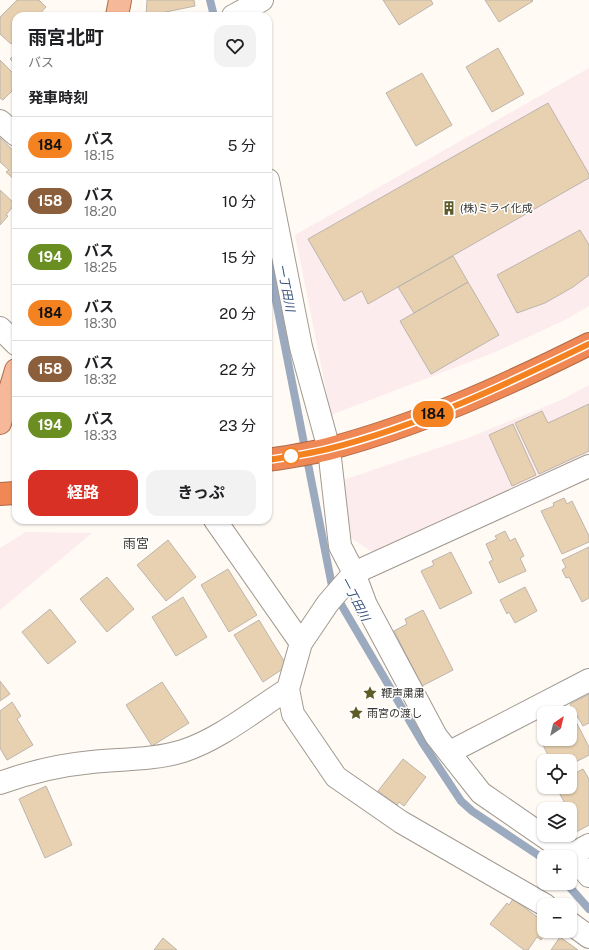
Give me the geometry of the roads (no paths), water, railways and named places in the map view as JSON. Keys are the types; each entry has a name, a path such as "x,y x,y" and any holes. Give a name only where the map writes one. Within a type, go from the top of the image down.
{"highway":[{"path":"272,459 323,450 415,421 454,406 536,370 589,344"},
{"path":"0,494 12,493"}],"main road":[{"path":"118,12 120,0"},
{"path":"0,423 12,383"}],"street":[{"path":"228,0 231,12"},
{"path":"240,12 262,0"},
{"path":"0,121 12,132"},
{"path":"272,200 323,450 340,546 341,588"},
{"path":"0,328 12,340"},
{"path":"537,900 401,822 336,777 293,714 288,689 301,643 341,588 589,466"},
{"path":"218,524 301,643"},
{"path":"341,588 366,604 436,736 482,793 580,850 589,876"},
{"path":"450,752 589,680"},
{"path":"0,783 34,771 89,762 160,756 182,751 204,743 288,689"},
{"path":"577,928 589,937"}],"waterway":[{"name":"一丁田川","path":"210,0 213,12"},
{"name":"一丁田川","path":"272,280 332,586 342,606 422,742 461,801 472,811 537,854"},
{"name":"一丁田川","path":"572,890 589,909"}],"place":[{"name":"(株)ミライ化成","path":"449,208"},
{"name":"鞭声粛粛","path":"370,693"},
{"name":"雨宮の渡し","path":"356,713"}],"district":[{"name":"雨宮","path":"136,543"}]}
